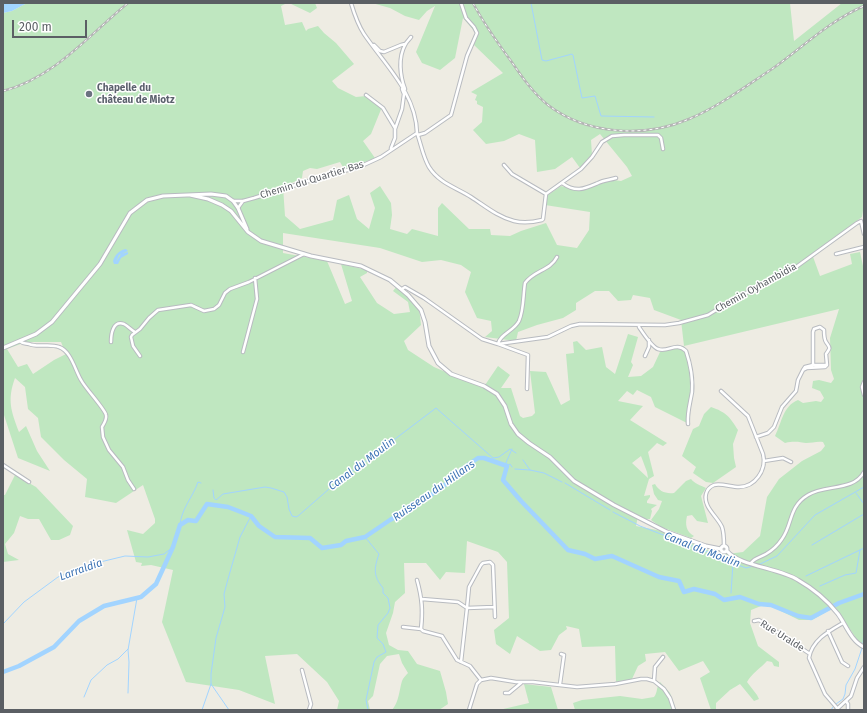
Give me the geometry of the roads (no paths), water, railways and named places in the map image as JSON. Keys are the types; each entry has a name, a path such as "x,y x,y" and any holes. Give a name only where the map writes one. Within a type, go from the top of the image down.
{"street":[{"path":"351,3 359,25 406,93"},
{"name":"Chemin du Quartier Bas","path":"229,204 356,168 381,157 417,134 425,133 449,118 453,112 467,56 477,33 466,18 461,3"},
{"path":"411,37 405,44 400,61 400,68 402,81 417,134 429,168 450,186 471,197 493,212 513,221 540,221 543,219 546,194 581,169 592,157 602,142 612,136 658,135 661,138 663,148"},
{"path":"370,42 380,51 384,52 405,44"},
{"path":"395,129 402,109 404,94 401,84"},
{"path":"366,95 383,108 394,124 395,138 391,150"},
{"path":"504,165 512,174 546,194"},
{"path":"562,183 572,188 587,188 616,178"},
{"path":"190,195 229,204 238,208 248,232"},
{"path":"3,348 36,334 52,322 100,264 130,213 137,206 147,200 157,197 190,195 226,196 231,212 248,232 261,241 304,254 361,266 384,276 402,289 421,310 425,322 429,346 432,355 438,363 451,374 484,386 496,394 503,402 518,434 550,457 574,481 614,505 666,532 710,547 721,549 723,552 727,550"},
{"path":"231,212 238,208 243,201"},
{"name":"Chemin Oyhambidia","path":"402,289 405,287 424,298 482,339 498,344 548,337 571,326 580,324 659,326 679,323 715,311 734,299 792,270 861,221 864,234"},
{"path":"836,254 864,247"},
{"path":"140,356 133,346 131,337 158,310 191,305 204,311 214,309 225,293 230,289 304,254"},
{"path":"527,389 528,355 498,344 505,334 511,331 519,321 525,283 533,275 551,266 557,256"},
{"path":"243,352 257,299 255,278"},
{"path":"111,342 112,329 118,324 126,325 135,332"},
{"path":"639,326 649,340 658,349 678,347 686,351 692,388 688,412 688,424"},
{"path":"813,364 812,332 814,329 820,327 824,330 825,341 830,347 830,350 826,354 827,365"},
{"path":"645,356 649,340"},
{"path":"20,341 31,346 60,347 67,354 85,386 105,413 106,421 102,426 103,437 109,450 123,467 128,480 134,489"},
{"path":"756,437 773,430 782,407 796,391 798,380 805,367 813,364 827,365"},
{"path":"803,370 807,368 825,367 827,365"},
{"path":"864,382 862,387 864,395"},
{"path":"721,391 746,413 763,454 764,461 760,474 748,485 739,487 716,485 708,489 705,496 706,503 721,526 724,546 727,547 727,550 735,557 788,575 797,579 816,592 833,608 854,640 863,647"},
{"path":"764,461 783,458 791,462"},
{"path":"3,464 29,482"},
{"path":"751,563 753,560 772,550 782,541 793,511 803,498 817,491 850,484 860,478 864,472"},
{"path":"721,549 724,546"},
{"path":"461,662 470,583 483,563 490,562 493,565 495,617"},
{"path":"417,580 422,599 423,614 421,629"},
{"path":"422,599 458,602 468,608 494,607"},
{"name":"Rue Uralde","path":"754,621 759,620 810,654"},
{"path":"843,623 828,631 821,637 809,658 825,694 837,709 851,696 864,667"},
{"path":"403,627 421,629 423,631 442,636 455,658 470,666 481,680"},
{"path":"828,631 842,662 848,666"},
{"path":"560,684 564,655 561,654"},
{"path":"654,681 655,667 663,657"},
{"path":"302,670 311,704 309,710"},
{"path":"470,710 476,687 481,680 492,678 583,687 615,684 641,679 654,681 667,693 674,710"},
{"path":"505,693 512,691 521,682"},
{"path":"846,701 848,704 848,710"}],"water":[{"path":"3,3 27,3 12,11 3,13"},
{"path":"126,249 128,251 122,254 128,252 128,254 121,258 118,264 114,264 113,261 115,257 121,250"}],"waterway":[{"path":"531,3 542,60 546,61 572,54 582,98 595,96 601,116 654,117"},
{"name":"Canal du Moulin","path":"213,490 214,498 216,500 223,494 265,487 284,492 287,497 292,516 296,517 329,489 436,408 493,458 499,457 510,449 516,453"},
{"path":"505,465 512,449"},
{"name":"Ruisseau du Hillans","path":"196,521 207,504 228,507 251,516 259,526 275,537 310,538 322,548 341,545 346,541 365,537 421,502 453,479 462,469 478,458 484,458 507,466 503,480 568,550 585,554 595,559 612,556 659,577 679,581 684,592 694,589 715,594 724,600 740,597 759,604 771,605 798,616 811,618 839,603 864,594"},
{"name":"Canal du Moulin","path":"523,460 530,470"},
{"name":"Ruisseau du Hillans","path":"507,466 510,464 512,467"},
{"name":"Canal du Moulin","path":"515,469 544,473 562,482"},
{"name":"Canal du Moulin","path":"180,525 185,508 198,482 201,483"},
{"name":"Canal du Moulin","path":"565,483 610,510"},
{"name":"Canal du Moulin","path":"758,565 777,556 815,515 864,487"},
{"path":"856,493 864,504"},
{"name":"Canal du Moulin","path":"613,512 640,526 733,563 746,568 753,566"},
{"path":"812,545 864,514"},
{"path":"229,710 211,684 211,674 216,638 225,607 224,594 240,537 251,516"},
{"path":"3,672 19,666 54,647 79,621 104,606 141,597 156,584 173,547 180,525 188,520 195,521"},
{"path":"365,537 379,554 375,572 377,580 383,588 383,593 388,598 390,608 388,613 378,625 377,638 383,644 386,652 377,657 374,662 366,700 368,710"},
{"name":"Larraldia","path":"3,624 24,602 58,577 92,564 125,556 148,557 164,554 173,547"},
{"path":"806,576 864,548"},
{"path":"820,586 845,575 856,573 860,550"},
{"path":"731,593 733,563"},
{"path":"128,693 128,650 137,598"},
{"path":"863,644 864,631"},
{"path":"836,704 843,699 846,685 855,669 862,648"},
{"path":"84,697 91,680 107,665 118,659 128,649"},
{"path":"202,710 211,684"}],"railway":[{"path":"3,91 21,85 55,66 128,3"},
{"path":"473,3 491,33 524,79 537,95 548,105 563,115 580,123 598,128 635,131 672,125 711,109 772,69 839,19 864,6"}],"place":[{"name":"Chapelle du château de Miotz","path":"89,94"}]}
